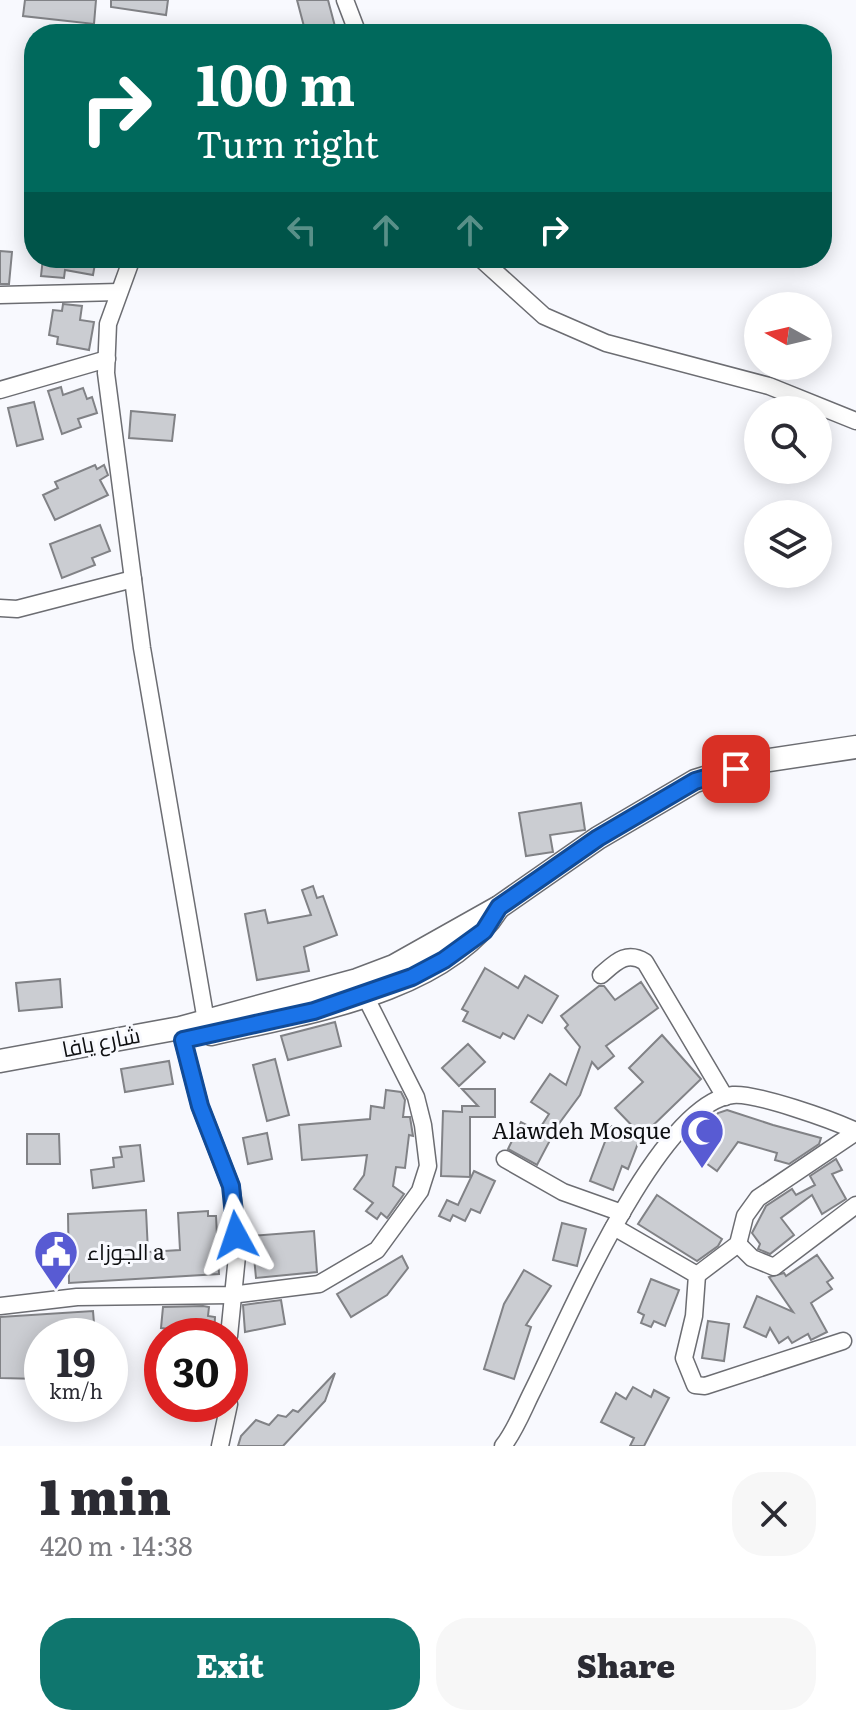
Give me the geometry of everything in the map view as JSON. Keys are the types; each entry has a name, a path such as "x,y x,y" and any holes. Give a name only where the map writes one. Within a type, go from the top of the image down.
{"street":[{"path":"345,0 354,24"},
{"path":"128,268 108,324 107,359 133,579 206,1021"},
{"path":"491,268 544,316 606,343 769,386 856,421"},
{"path":"0,295 119,292"},
{"path":"0,390 107,359"},
{"path":"0,608 17,609 133,579"},
{"name":"شارع يافا","path":"0,1061 361,988 499,907 598,838 695,781 756,762 856,747"},
{"path":"601,975 623,958 637,957 645,962 725,1097"},
{"path":"0,1076 314,1011 361,988 420,1111 428,1166 420,1191 377,1250 319,1284 231,1295 77,1297 0,1306"},
{"path":"183,1040 200,1106 231,1186 237,1256 230,1318"},
{"path":"503,1446 618,1220 656,1155 699,1112 725,1097 744,1095 856,1131"},
{"path":"843,1341 705,1386 695,1385 684,1358 694,1316 697,1275 738,1244 745,1216 758,1198 856,1131"},
{"path":"505,1159 618,1220 697,1275"},
{"path":"738,1244 752,1258 774,1267 856,1205"},
{"path":"220,1446 225,1422"}],"building":[{"path":"25,0 96,0 94,24 23,16"},
{"path":"111,0 168,0 166,15 111,7"},
{"path":"297,0 328,0 334,24 303,24"},
{"path":"0,251 12,252 9,284 0,284"},
{"path":"42,268 94,268 93,275 65,270 64,278 41,276"},
{"path":"63,304 82,306 80,320 94,322 89,350 57,344 58,337 49,335 53,310 62,311"},
{"path":"61,387 63,395 83,388 87,399 92,397 97,413 78,419 81,427 62,434 48,391"},
{"path":"34,402 43,439 17,446 8,408"},
{"path":"131,411 175,415 172,441 129,438"},
{"path":"95,465 97,469 104,465 108,475 100,480 108,495 55,520 43,495 58,488 55,482"},
{"path":"100,525 110,551 92,558 95,565 62,578 50,544"},
{"path":"581,803 585,830 550,835 553,852 526,856 519,813"},
{"path":"313,886 317,898 323,896 337,935 304,947 309,971 257,980 245,914 265,910 268,923 311,915 302,890"},
{"path":"485,968 518,988 525,976 558,996 542,1023 528,1015 514,1039 503,1033 500,1038 463,1021 468,1012 462,1009"},
{"path":"60,979 62,1007 19,1011 16,983"},
{"path":"641,982 658,1008 606,1046 614,1056 598,1069 592,1062 580,1095 558,1125 537,1165 508,1149 521,1122 538,1131 549,1114 531,1102 550,1074 566,1085 580,1047 565,1028 568,1025 561,1016 599,986 604,986 615,1000"},
{"path":"335,1022 341,1046 288,1060 281,1036"},
{"path":"662,1035 701,1079 642,1136 615,1108 643,1082 629,1068"},
{"path":"468,1044 485,1062 459,1086 442,1068"},
{"path":"275,1059 289,1115 267,1121 253,1065"},
{"path":"169,1061 173,1084 125,1092 121,1069"},
{"path":"462,1089 495,1089 495,1117 470,1117 470,1177 441,1176 443,1111 462,1112 462,1106 478,1106"},
{"path":"386,1090 401,1092 405,1100 403,1117 410,1117 413,1136 409,1135 405,1168 396,1167 393,1186 404,1194 387,1218 381,1213 377,1219 366,1211 373,1203 354,1189 364,1175 367,1155 302,1160 299,1125 370,1119 371,1106 384,1108"},
{"path":"727,1110 821,1138 819,1144 789,1164 775,1160 777,1153 738,1142 717,1171 692,1153 718,1113"},
{"path":"611,1126 640,1138 628,1169 622,1166 613,1190 590,1181"},
{"path":"267,1133 272,1159 248,1164 243,1138"},
{"path":"27,1134 59,1134 60,1164 27,1164"},
{"path":"140,1145 144,1181 93,1188 91,1170 114,1167 113,1158 122,1157 120,1147"},
{"path":"836,1159 842,1170 832,1174 846,1199 822,1214 812,1195 781,1218 794,1235 770,1254 758,1249 760,1244 752,1233 766,1206 792,1189 796,1195 815,1185 810,1176"},
{"path":"474,1171 495,1181 480,1213 471,1209 465,1221 453,1215 450,1221 439,1216 447,1200 458,1205"},
{"path":"657,1195 722,1239 718,1246 697,1261 638,1224"},
{"path":"146,1210 148,1252 180,1250 178,1213 208,1211 208,1216 216,1216 219,1274 69,1283 68,1214"},
{"path":"562,1223 586,1229 577,1266 553,1260"},
{"path":"314,1231 317,1272 256,1278 252,1236"},
{"path":"817,1255 833,1278 827,1282 832,1289 811,1303 827,1332 811,1340 808,1334 792,1343 788,1337 779,1343 770,1328 766,1337 744,1327 757,1296 793,1312 769,1277 784,1273 786,1276"},
{"path":"402,1256 408,1268 387,1295 351,1317 337,1294"},
{"path":"524,1270 551,1286 526,1325 531,1327 514,1379 484,1369 504,1304"},
{"path":"651,1279 679,1290 665,1326 654,1321 651,1327 641,1323 644,1315 638,1312"},
{"path":"281,1300 285,1324 248,1331 248,1318 244,1318 243,1305"},
{"path":"163,1307 209,1307 208,1316 215,1318 162,1318"},
{"path":"93,1311 94,1318 24,1318 24,1379 0,1378 0,1317"},
{"path":"708,1321 729,1324 724,1361 702,1358"},
{"path":"335,1373 325,1401 283,1446 238,1446 241,1436 256,1420 269,1425 278,1415 286,1417 293,1410 298,1412"},
{"path":"633,1387 651,1397 654,1390 669,1398 644,1446 630,1446 634,1438 601,1422 616,1393 626,1399"}],"place":[{"name":"Alawdeh Mosque","path":"702,1170"},
{"name":"الجوزاء a","path":"56,1291"}],"route":[{"path":"236,1235 231,1186 200,1106 183,1040 314,1011 412,977 444,960 484,931 499,907 598,838 695,781 736,769"}]}
